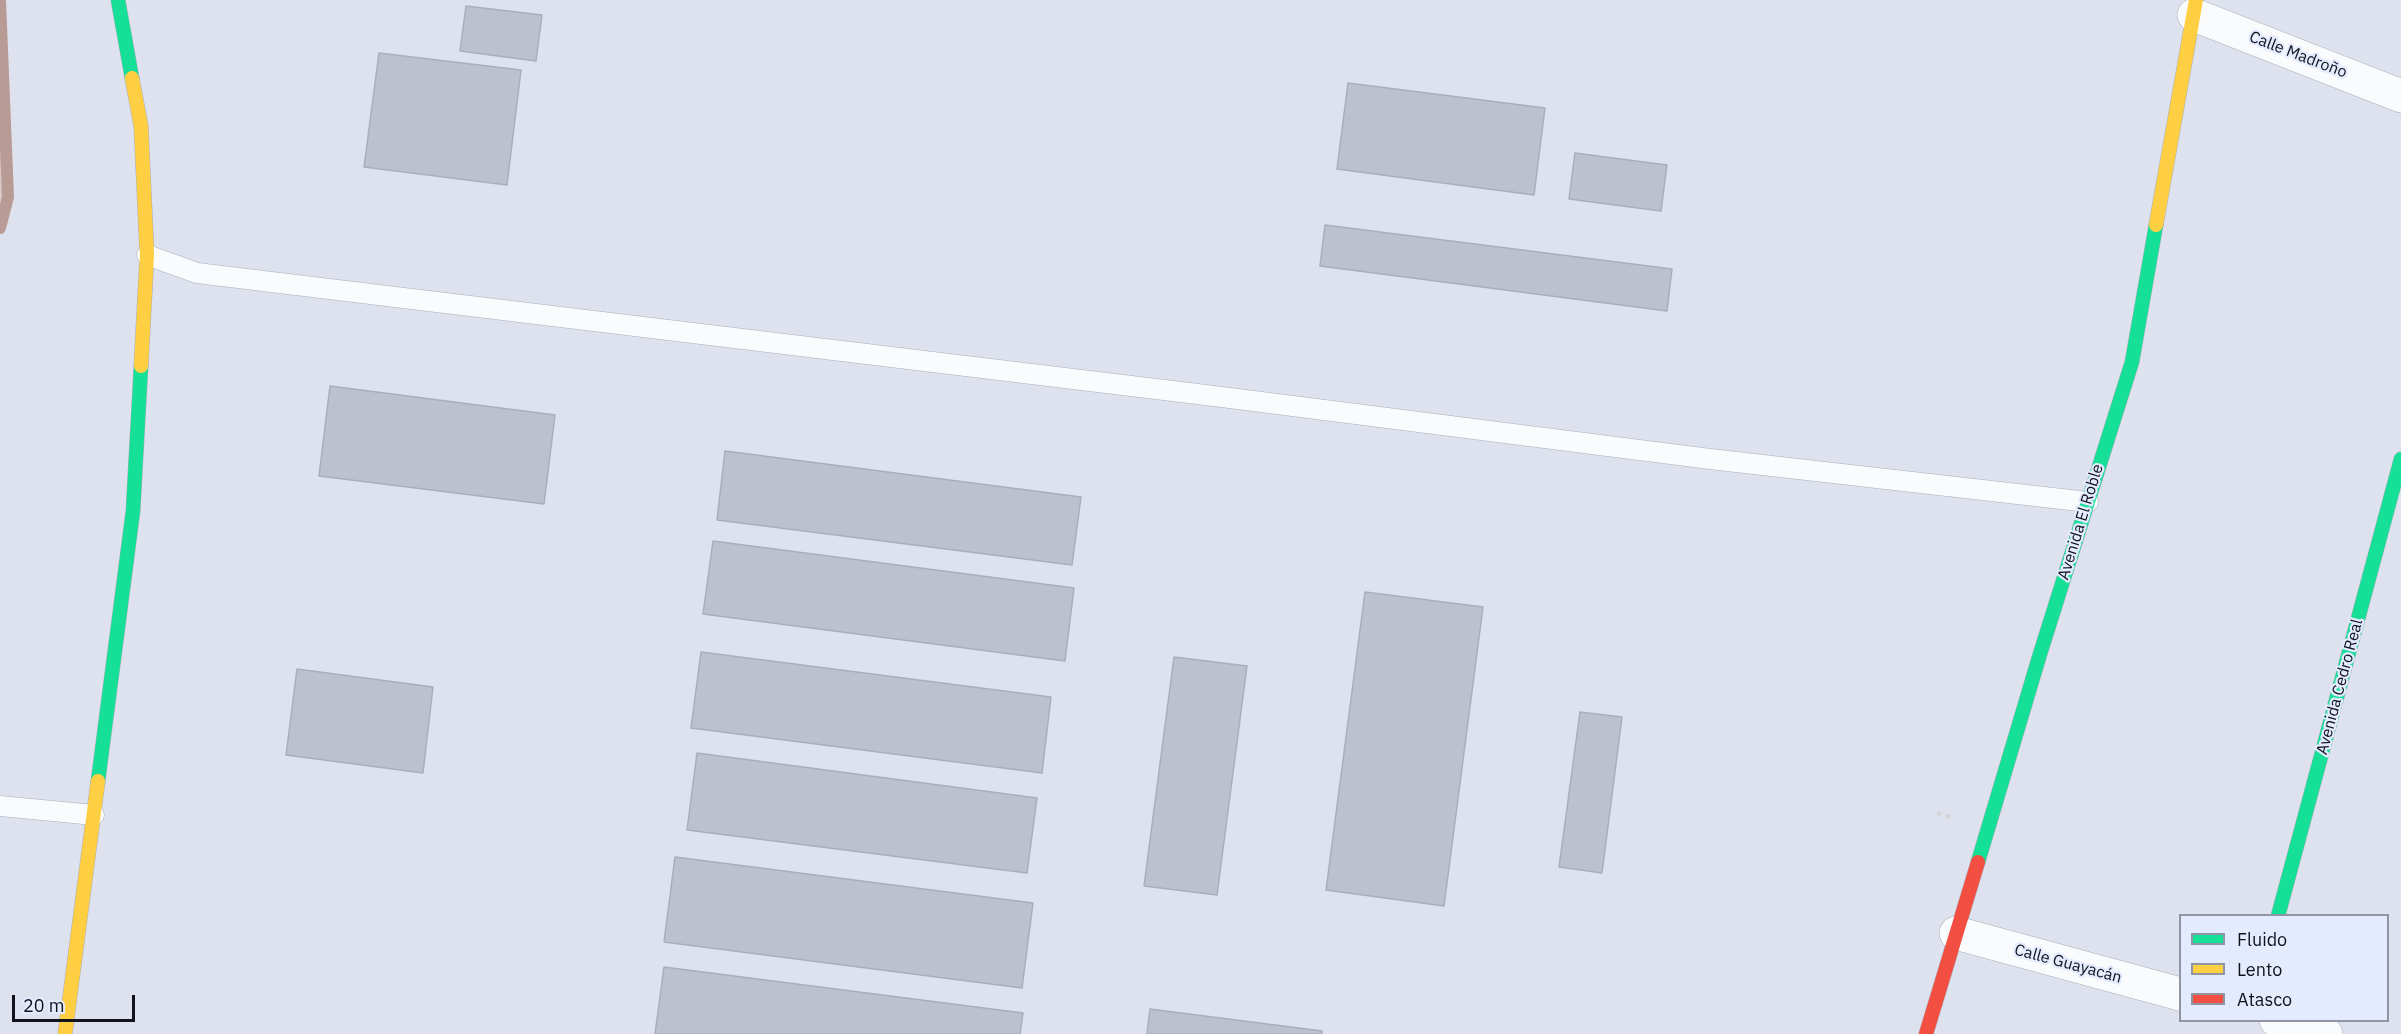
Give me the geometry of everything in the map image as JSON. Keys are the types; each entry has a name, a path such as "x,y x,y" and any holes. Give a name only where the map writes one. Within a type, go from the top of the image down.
{"street":[{"path":"65,1034 133,511 147,255 141,126 118,0"},
{"name":"Calle Madroño","path":"2195,8 2401,96"},
{"name":"Avenida El Roble","path":"1926,1034 2132,362 2195,8"},
{"name":"Avenida Cedro Real","path":"2278,914 2401,459"},
{"name":"Calle Guayacán","path":"1956,933 2179,993"},
{"path":"2283,1022 2326,1034"}],"lane":[{"path":"147,255 197,273 1210,395 1710,459 2088,502"},
{"path":"0,806 94,815"}],"shaded area":[{"path":"0,138 8,197 0,228"}],"building":[{"path":"466,6 542,15 536,61 460,51"},
{"path":"379,53 521,70 507,185 364,167"},
{"path":"1348,83 1545,108 1534,195 1337,169"},
{"path":"1575,153 1667,165 1661,211 1569,199"},
{"path":"1325,225 1672,269 1667,311 1320,266"},
{"path":"330,386 555,415 544,504 319,476"},
{"path":"725,451 1081,497 1072,565 717,520"},
{"path":"713,541 1074,588 1065,661 703,614"},
{"path":"1365,592 1483,607 1444,906 1326,890"},
{"path":"701,652 1051,697 1042,773 691,728"},
{"path":"1174,657 1247,666 1217,895 1144,886"},
{"path":"297,669 433,687 423,773 286,755"},
{"path":"1580,712 1622,717 1602,873 1559,867"},
{"path":"697,753 1037,798 1027,873 687,830"},
{"path":"675,857 1033,903 1022,988 664,942"},
{"path":"664,967 1023,1013 1020,1034 655,1034"},
{"path":"1150,1009 1322,1031 1322,1034 1147,1034"}],"waterway":[{"path":"0,0 8,197 0,228"}],"traffic: fast":[{"path":"118,0 132,78"},
{"path":"1978,862 2040,654 2132,362 2156,225"},
{"path":"98,781 133,511 141,366"},
{"path":"2279,914 2401,459"}],"traffic: slow":[{"path":"2156,225 2196,0"},
{"path":"132,78 141,126 147,255 141,366"},
{"path":"65,1034 98,781"}],"traffic: jam":[{"path":"1926,1034 1978,862"}]}
